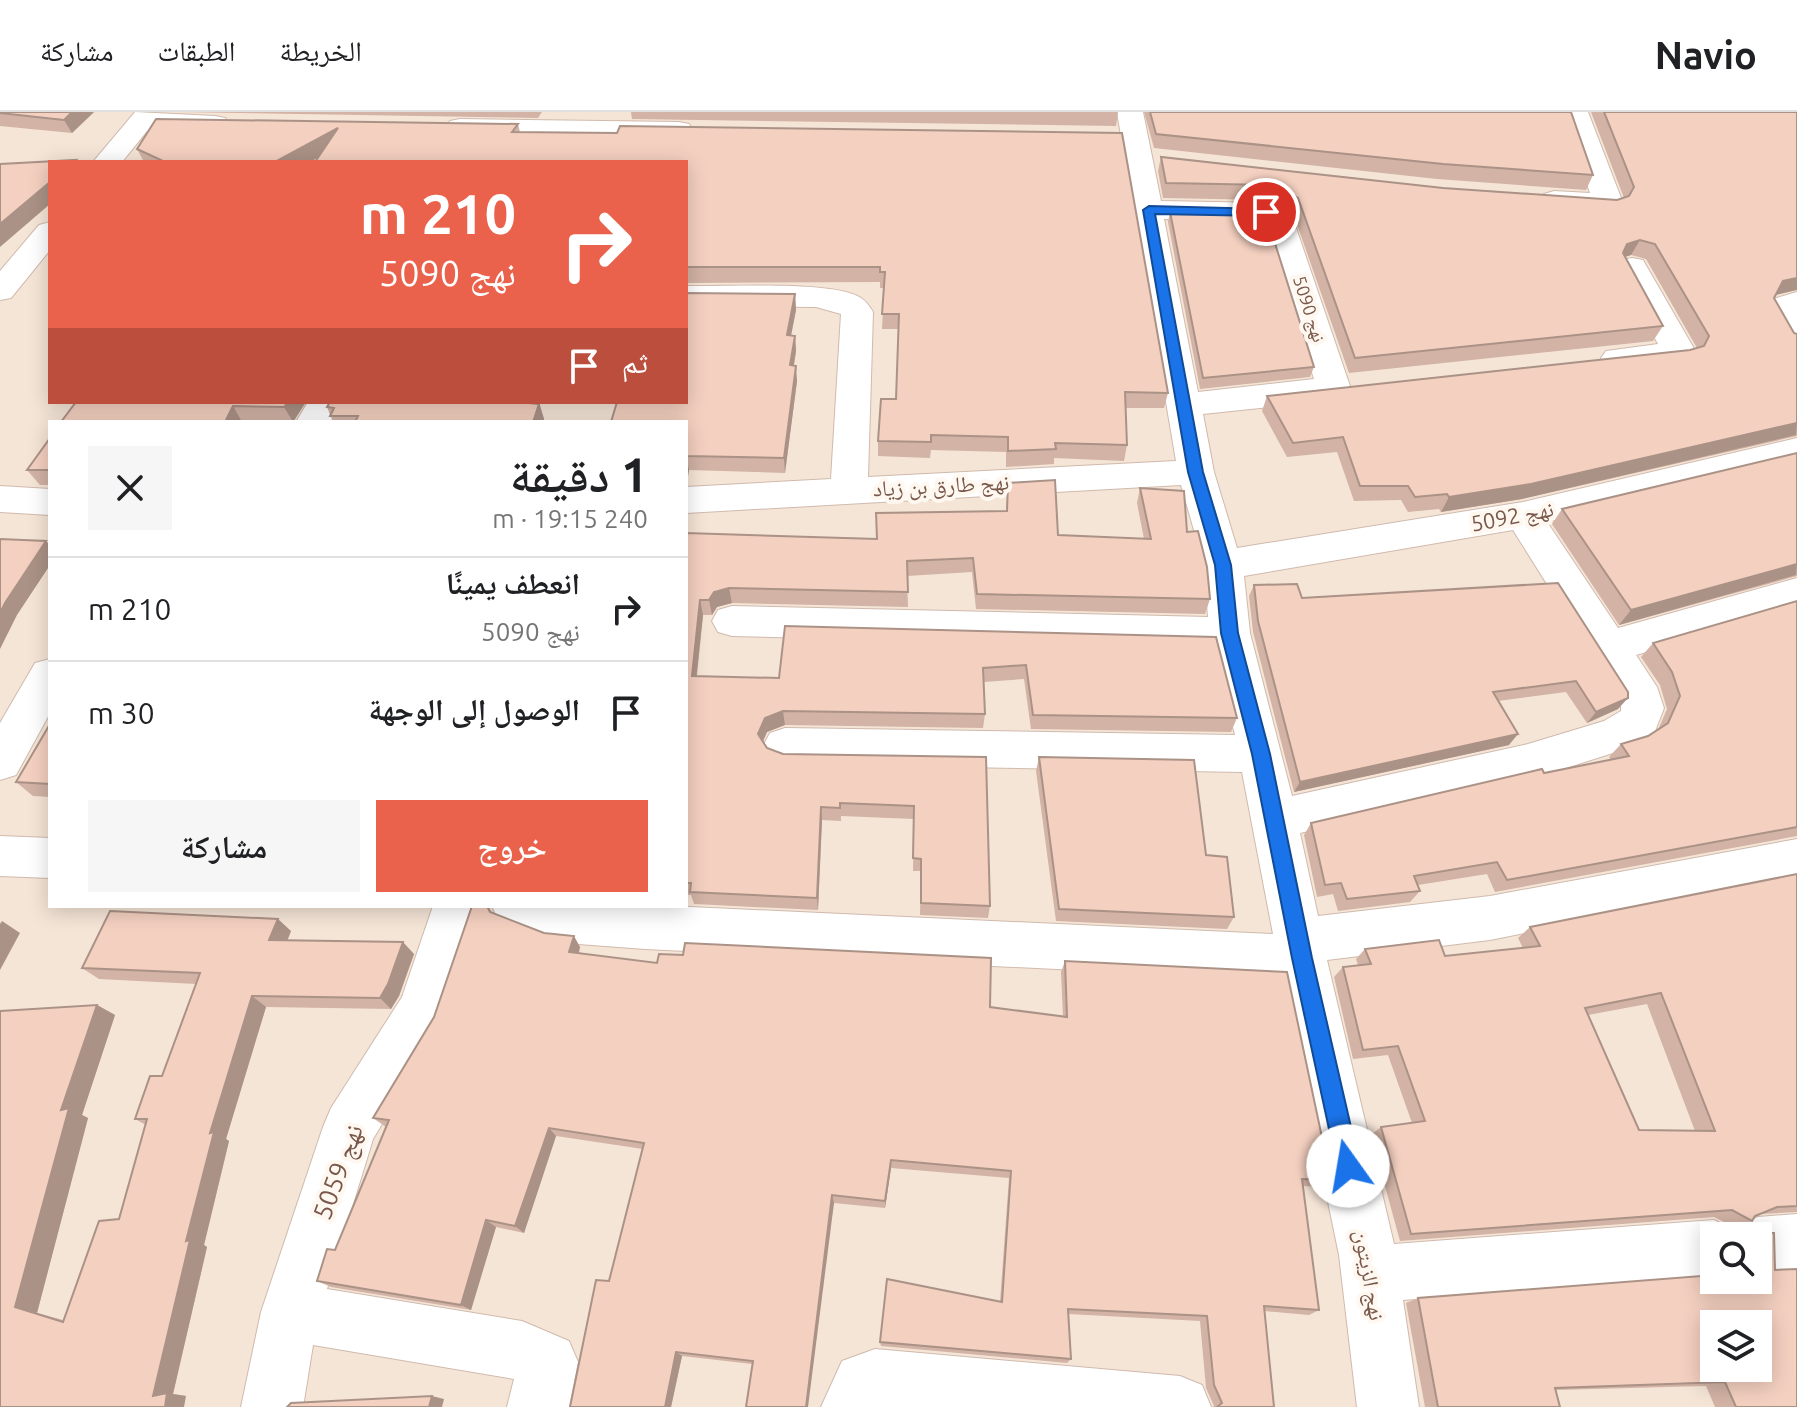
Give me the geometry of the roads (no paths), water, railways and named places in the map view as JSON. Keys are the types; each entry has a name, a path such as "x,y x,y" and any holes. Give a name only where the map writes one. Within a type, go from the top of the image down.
{"street":[{"path":"1529,199 1608,203 1575,112"},
{"path":"109,160 144,117 236,124"},
{"path":"427,127 561,120 711,131"},
{"name":"نهج الزيتون","path":"1134,141 1196,472 1223,565 1230,633 1261,754 1300,950 1372,1274 1388,1407"},
{"name":"نهج 5090","path":"1149,210 1266,212 1281,222 1350,387 1183,405"},
{"path":"0,291 48,233"},
{"path":"1585,362 1679,352 1632,267"},
{"path":"688,296 816,297 848,303 857,312 849,490"},
{"path":"1797,302 1784,306 1782,314 1797,339"},
{"name":"نهج 5092","path":"1223,565 1523,515 1797,450"},
{"name":"نهج طارق بن زياد","path":"688,500 1196,472"},
{"path":"0,499 48,502"},
{"path":"1275,819 1426,788 1564,751 1626,731 1639,723 1643,711 1642,699 1523,515"},
{"path":"1608,647 1797,593"},
{"path":"732,621 1230,633"},
{"path":"0,762 48,678"},
{"path":"785,746 1261,754"},
{"path":"0,856 48,858"},
{"path":"521,908 552,920 629,926 1300,950 1490,918 1797,859"},
{"name":"نهج 5059","path":"272,1407 290,1312 350,1127 423,1009 456,908"},
{"path":"1772,1244 1797,1242"},
{"path":"1372,1274 1700,1249"},
{"path":"290,1312 522,1351 548,1362 538,1407"},
{"path":"852,1407 863,1382 875,1379 1180,1407"}]}
